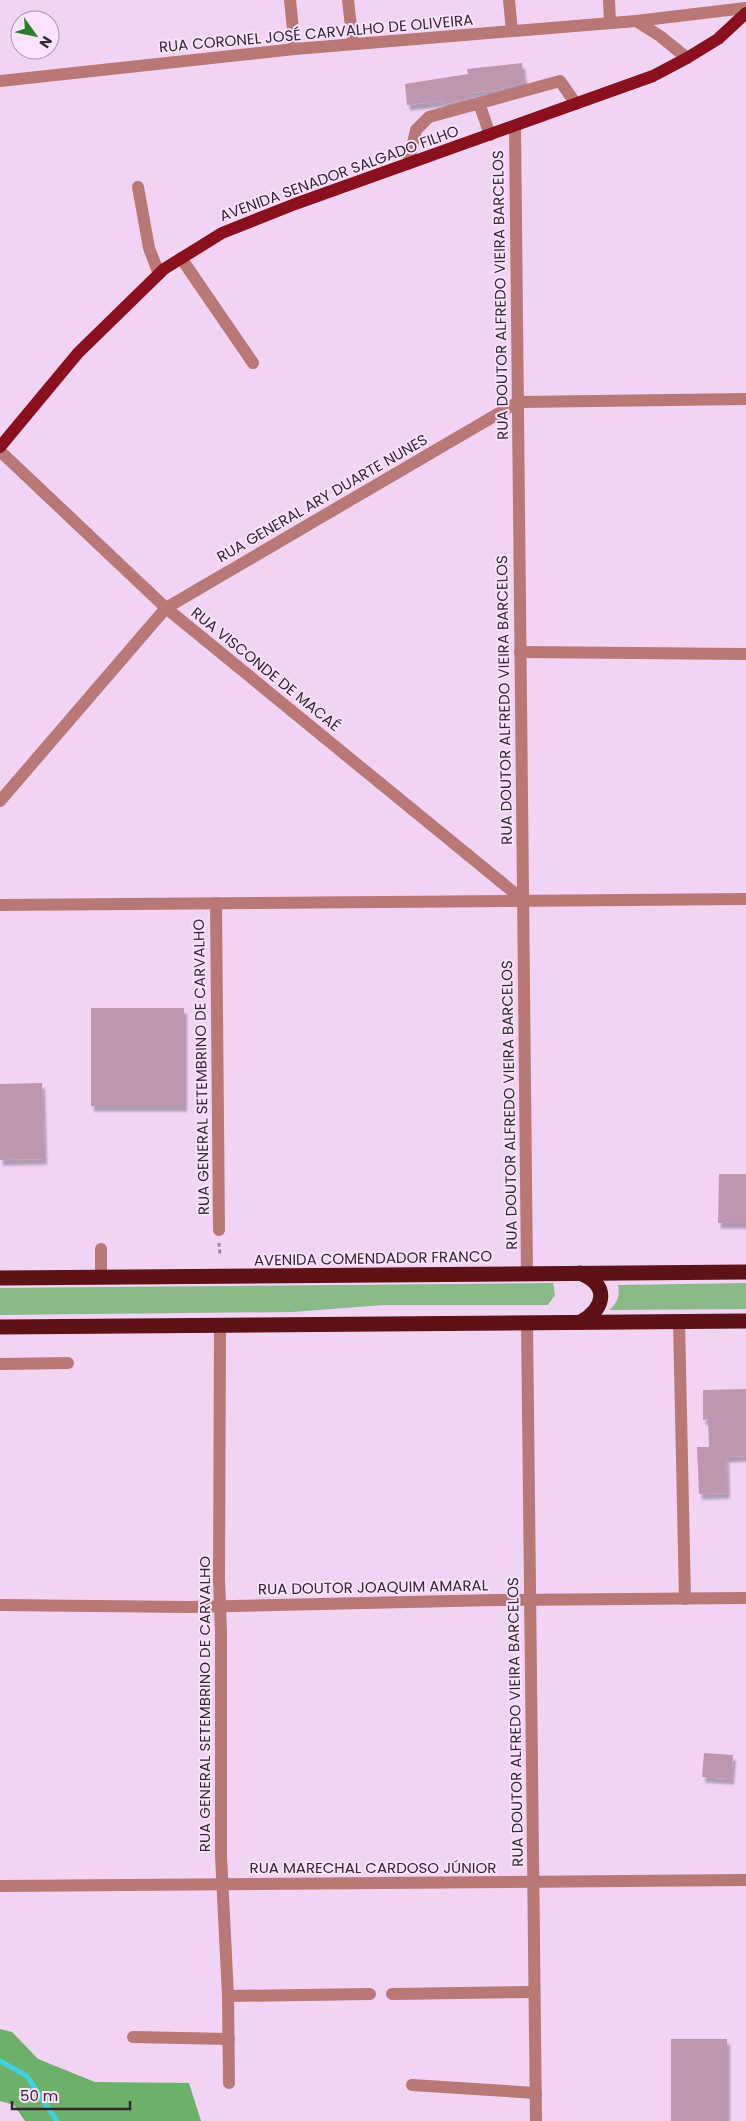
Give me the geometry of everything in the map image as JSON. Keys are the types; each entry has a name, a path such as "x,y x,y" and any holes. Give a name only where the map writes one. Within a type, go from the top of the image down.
{"highway":[{"name":"AVENIDA COMENDADOR FRANCO","path":"0,1278 746,1272"},
{"path":"580,1273 598,1284 601,1295 598,1307 591,1316 581,1322"},
{"path":"0,1327 746,1321"}],"main road":[{"name":"AVENIDA SENADOR SALGADO FILHO","path":"0,447 78,353 158,274 182,258 231,230 295,204 653,76 687,58 718,38 746,13"}],"street":[{"path":"290,0 295,49"},
{"path":"348,0 353,44"},
{"path":"509,0 512,31"},
{"path":"609,0 610,24"},
{"name":"RUA CORONEL JOSÉ CARVALHO DE OLIVEIRA","path":"0,81 295,49 610,24 746,8"},
{"path":"636,21 660,36 687,58"},
{"path":"408,164 416,130 429,117 560,81 576,104"},
{"path":"479,103 490,135"},
{"name":"RUA DOUTOR ALFREDO VIEIRA BARCELOS","path":"515,126 527,1274"},
{"path":"138,187 149,248 158,274"},
{"path":"182,258 253,363"},
{"name":"RUA GENERAL ARY DUARTE NUNES","path":"0,801 166,608 518,402 746,399"},
{"name":"RUA VISCONDE DE MACAÉ","path":"0,451 166,608 523,900"},
{"path":"520,652 746,654"},
{"path":"0,905 746,899"},
{"name":"RUA GENERAL SETEMBRINO DE CARVALHO","path":"216,903 219,1230"},
{"path":"101,1249 101,1278"},
{"path":"679,1321 686,1598"},
{"name":"RUA DOUTOR ALFREDO VIEIRA BARCELOS","path":"527,1322 536,2121"},
{"name":"RUA GENERAL SETEMBRINO DE CARVALHO","path":"220,1325 222,1885 228,1996 229,2083"},
{"path":"0,1364 68,1363"},
{"name":"RUA DOUTOR JOAQUIM AMARAL","path":"0,1605 220,1606 746,1598"},
{"name":"RUA MARECHAL CARDOSO JÚNIOR","path":"0,1886 746,1880"},
{"path":"392,1994 534,1992"},
{"path":"228,1996 370,1994"},
{"path":"133,2037 228,2039"},
{"path":"412,2085 536,2093"}],"green space":[{"path":"553,1283 555,1295 548,1305 384,1305 292,1312 0,1315 0,1288"},
{"path":"746,1283 746,1309 610,1310 618,1298 618,1285"},
{"path":"0,2029 12,2032 38,2059 95,2082 189,2083 201,2121 25,2121 14,2105 0,2101"}],"building":[{"path":"522,63 524,82 497,90 469,93 469,98 444,105 443,101 407,105 405,84 468,74 467,69"},
{"path":"91,1008 184,1008 184,1106 91,1106"},
{"path":"42,1083 44,1159 0,1160 0,1084"},
{"path":"719,1174 746,1174 746,1223 718,1223"},
{"path":"746,1389 746,1456 726,1457 727,1493 699,1494 697,1447 709,1447 708,1419 703,1420 703,1390"},
{"path":"704,1753 733,1755 731,1779 702,1777"},
{"path":"671,2039 727,2039 727,2121 671,2121"}],"waterway":[{"path":"0,2061 27,2076 57,2121"}]}
